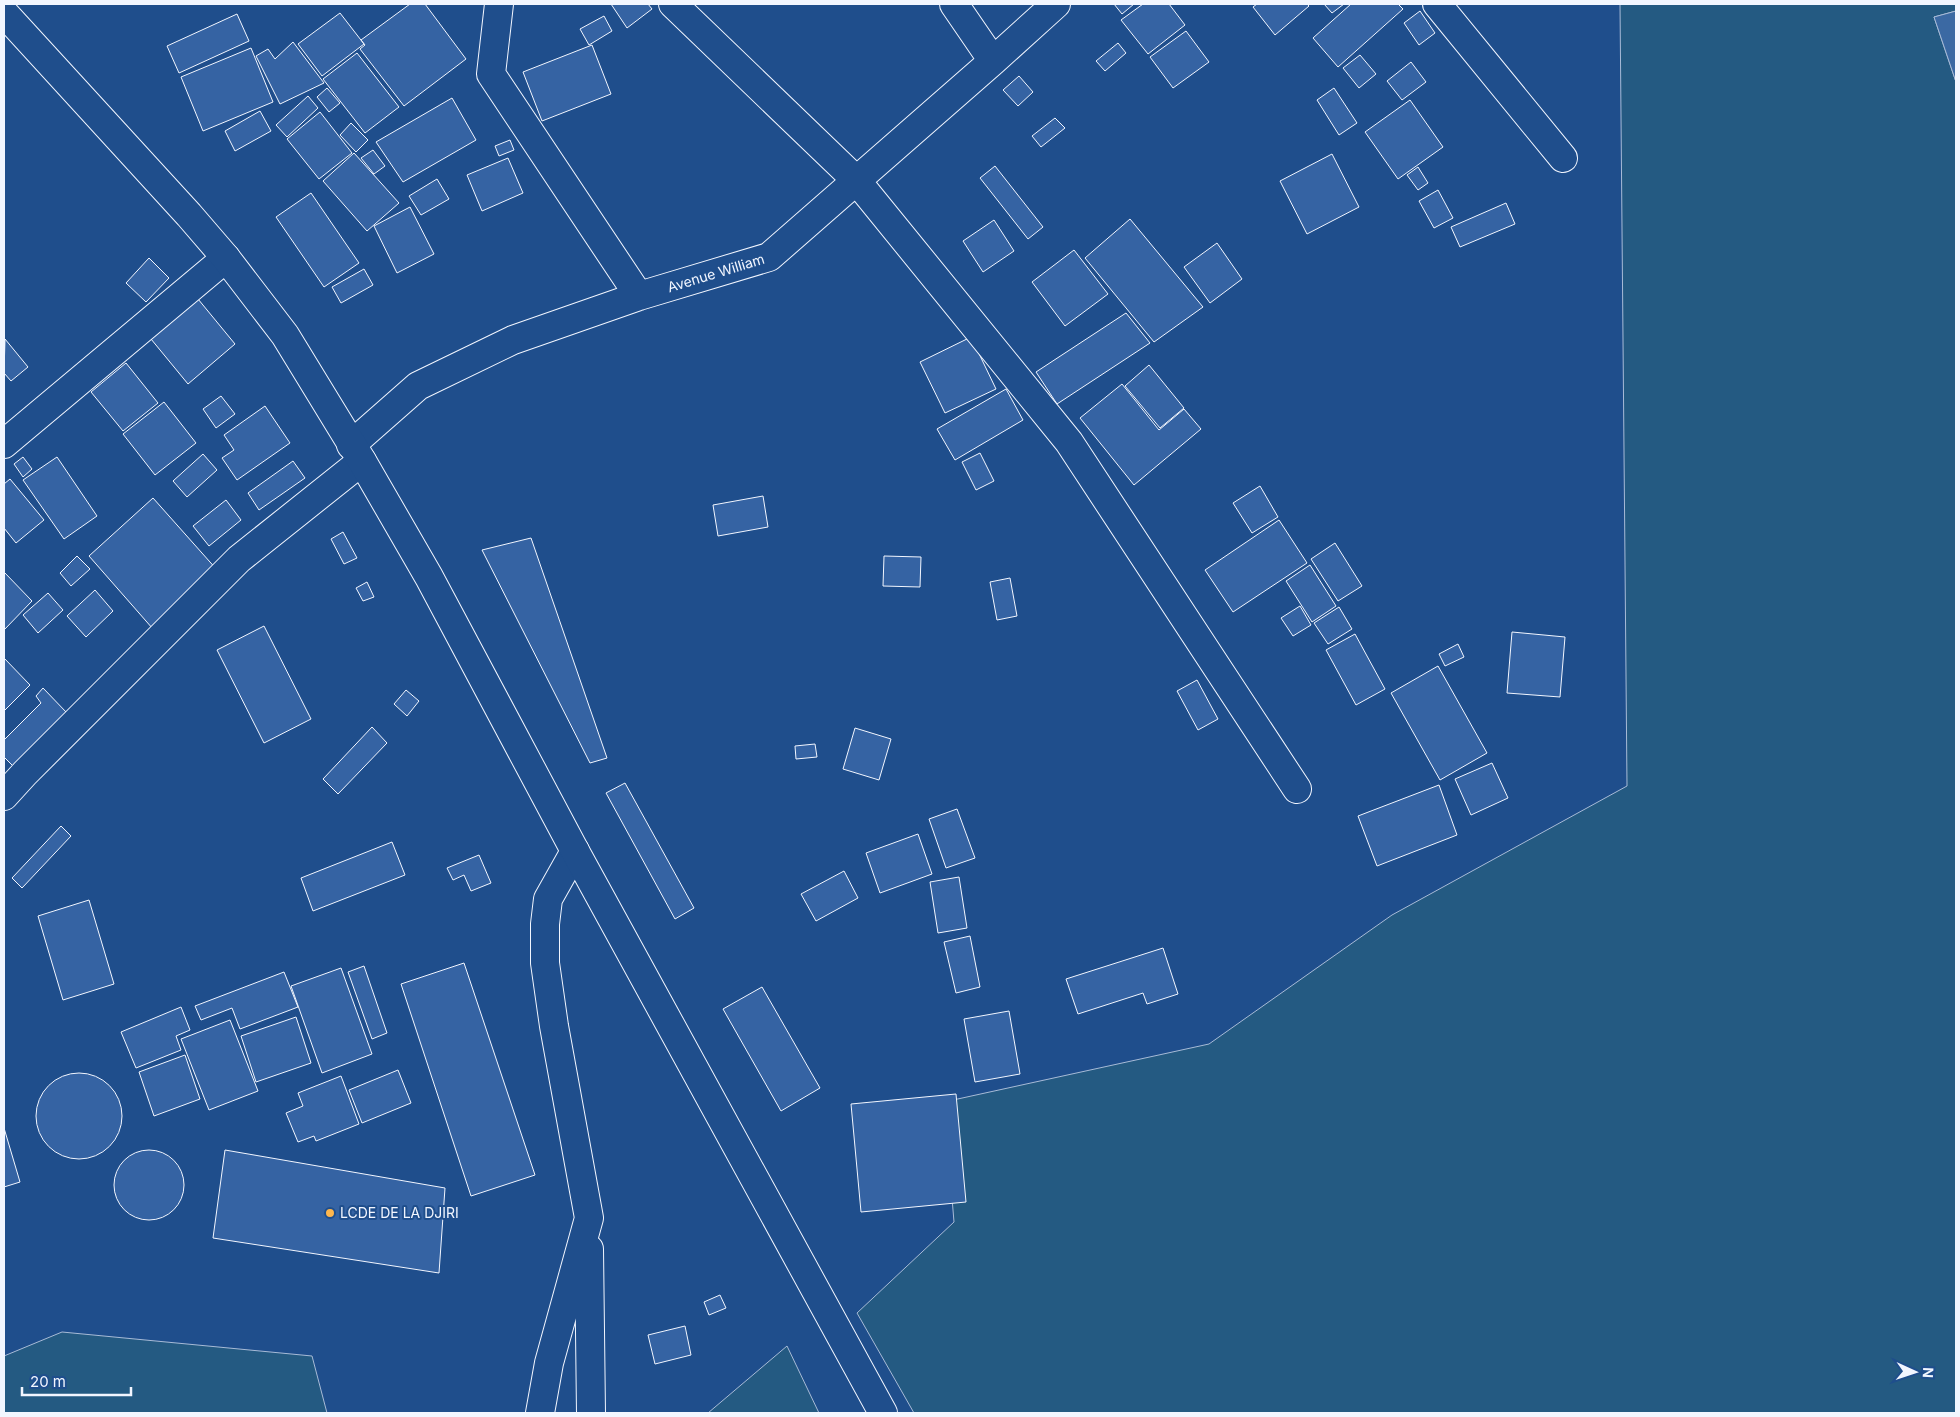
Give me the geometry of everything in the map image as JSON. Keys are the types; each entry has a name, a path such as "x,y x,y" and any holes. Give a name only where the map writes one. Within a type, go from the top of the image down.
{"main road":[{"path":"499,4 491,74 639,296"},
{"path":"672,4 856,180 1068,442 1297,788"},
{"path":"954,4 993,61"},
{"name":"Avenue William","path":"4,796 25,772 239,559 357,453 418,386 513,340 639,296 769,257 1056,4"},
{"path":"1437,4 1563,158"},
{"path":"4,13 190,215 226,258 285,335 357,453 429,577 576,852 883,1413"},
{"path":"4,444 226,258"},
{"path":"576,852 548,899 545,924 545,963 554,1026 589,1218 591,1413"},
{"path":"540,1413 549,1363 589,1218"}],"shaded area":[{"path":"1620,4 1956,4 1956,11 1934,17 1956,82 1956,1413 914,1413 857,1313 954,1222 944,1102 1209,1044 1392,915 1627,786"},
{"path":"1956,11 1956,82 1934,17"},
{"path":"62,1332 312,1356 327,1413 4,1413 4,1356"},
{"path":"787,1346 819,1413 708,1413"}],"building":[{"path":"410,4 425,4 466,59 404,106 360,49 365,45 361,40"},
{"path":"611,4 648,4 652,9 627,28"},
{"path":"1114,4 1134,4 1122,14"},
{"path":"1143,4 1169,4 1185,25 1148,54 1121,20"},
{"path":"1257,4 1307,4 1309,6 1275,35 1253,7"},
{"path":"1324,4 1344,4 1332,13"},
{"path":"1351,4 1398,4 1403,9 1338,67 1313,38"},
{"path":"1420,11 1435,33 1419,45 1404,23"},
{"path":"340,13 364,44 322,76 298,44"},
{"path":"237,14 249,41 179,73 167,46"},
{"path":"604,16 612,31 589,45 580,29"},
{"path":"1186,31 1209,62 1173,88 1150,57"},
{"path":"293,42 324,83 280,104 256,56 268,49 275,59"},
{"path":"1118,43 1126,53 1105,71 1096,61"},
{"path":"592,45 611,94 542,121 523,72"},
{"path":"251,48 273,102 203,131 181,77"},
{"path":"357,53 399,107 365,133 323,79"},
{"path":"1360,55 1376,74 1359,88 1343,68"},
{"path":"1411,62 1426,82 1402,100 1387,81"},
{"path":"1019,76 1033,92 1018,106 1003,90"},
{"path":"327,88 340,103 329,112 317,97"},
{"path":"1334,88 1357,123 1339,135 1317,100"},
{"path":"308,96 318,108 287,137 276,125"},
{"path":"452,98 476,140 403,182 376,142"},
{"path":"1410,100 1443,147 1398,179 1365,132"},
{"path":"260,111 271,131 235,151 225,131"},
{"path":"320,112 352,153 319,179 287,139"},
{"path":"1055,118 1065,128 1041,147 1032,136"},
{"path":"351,123 368,140 356,152 340,135"},
{"path":"510,140 514,150 499,156 495,146"},
{"path":"373,150 385,166 374,174 361,158"},
{"path":"354,153 399,203 367,231 323,181"},
{"path":"1332,154 1359,207 1307,234 1280,181"},
{"path":"508,158 523,193 482,211 467,175"},
{"path":"995,166 1043,227 1028,239 980,178"},
{"path":"1418,167 1428,183 1418,190 1407,175"},
{"path":"437,179 449,199 421,215 409,196"},
{"path":"1438,190 1453,218 1434,228 1419,201"},
{"path":"311,193 359,263 324,287 276,217"},
{"path":"1506,203 1515,224 1460,247 1451,227"},
{"path":"410,207 434,254 397,273 374,226"},
{"path":"1130,219 1203,307 1154,342 1085,258"},
{"path":"994,220 1014,251 983,272 963,241"},
{"path":"1217,243 1242,279 1210,303 1184,267"},
{"path":"1074,250 1108,294 1065,326 1032,282"},
{"path":"149,258 169,278 146,302 126,283"},
{"path":"364,269 373,285 341,303 332,287"},
{"path":"198,299 235,344 188,384 151,339"},
{"path":"1126,313 1150,343 1057,404 1036,372"},
{"path":"971,337 996,389 945,413 920,362"},
{"path":"5,339 28,367 11,381 4,373"},
{"path":"126,363 158,403 123,431 91,392"},
{"path":"1149,365 1184,408 1160,428 1125,386"},
{"path":"1122,384 1159,430 1184,409 1201,429 1134,485 1080,418"},
{"path":"1006,389 1023,420 955,460 937,429"},
{"path":"221,396 235,414 216,428 203,409"},
{"path":"164,402 196,443 155,475 123,434"},
{"path":"265,406 290,443 237,480 222,458 234,450 224,435"},
{"path":"980,453 994,481 976,490 962,462"},
{"path":"203,454 217,470 187,497 173,481"},
{"path":"23,457 32,469 23,477 14,464"},
{"path":"57,457 97,516 64,539 23,480"},
{"path":"293,461 305,478 259,510 248,493"},
{"path":"10,479 44,520 16,543 4,528 4,484"},
{"path":"1260,486 1278,517 1252,533 1233,503"},
{"path":"763,496 768,527 718,536 713,505"},
{"path":"153,498 218,571 153,629 89,556"},
{"path":"226,500 241,520 209,546 193,526"},
{"path":"1279,520 1307,563 1233,612 1205,570"},
{"path":"343,532 357,558 344,564 331,539"},
{"path":"531,538 607,758 590,763 482,550"},
{"path":"1335,543 1362,586 1338,601 1311,559"},
{"path":"77,556 90,569 71,586 60,573"},
{"path":"884,556 921,557 920,587 883,586"},
{"path":"1310,565 1336,606 1312,622 1286,581"},
{"path":"4,572 32,601 4,630"},
{"path":"1010,578 1017,616 997,620 990,582"},
{"path":"367,582 374,597 363,601 356,588"},
{"path":"95,590 113,611 86,637 67,616"},
{"path":"48,593 63,610 38,633 23,615"},
{"path":"1300,606 1311,625 1293,636 1281,618"},
{"path":"1339,607 1352,629 1328,644 1314,623"},
{"path":"264,626 311,719 264,743 217,650"},
{"path":"1512,632 1565,637 1560,697 1507,693"},
{"path":"1355,634 1385,689 1356,705 1326,650"},
{"path":"1458,644 1464,657 1445,666 1439,654"},
{"path":"4,658 30,685 4,711"},
{"path":"1438,666 1487,753 1440,780 1391,693"},
{"path":"1197,680 1218,719 1198,730 1177,691"},
{"path":"43,688 67,713 13,766 4,757 4,740 41,703 36,696"},
{"path":"406,690 419,701 407,716 394,704"},
{"path":"372,727 387,743 338,794 323,779"},
{"path":"855,728 891,739 879,780 843,769"},
{"path":"815,744 817,757 796,759 795,746"},
{"path":"1492,763 1508,798 1471,815 1455,779"},
{"path":"625,783 694,908 675,919 606,793"},
{"path":"1439,785 1457,835 1377,866 1358,816"},
{"path":"957,809 975,858 946,868 929,819"},
{"path":"61,826 71,836 22,888 12,878"},
{"path":"918,834 932,874 880,893 866,853"},
{"path":"392,842 405,875 313,911 301,878"},
{"path":"479,855 491,883 471,891 464,875 453,880 447,868"},
{"path":"844,871 858,898 816,921 801,894"},
{"path":"959,877 967,928 938,933 930,882"},
{"path":"89,900 114,984 63,1000 38,916"},
{"path":"970,936 980,987 956,993 944,942"},
{"path":"1163,948 1178,994 1147,1004 1143,993 1078,1014 1066,979"},
{"path":"464,963 535,1175 471,1196 401,984"},
{"path":"364,966 387,1033 372,1039 348,972"},
{"path":"341,968 372,1054 322,1073 291,986"},
{"path":"284,972 298,1007 240,1029 232,1008 201,1020 195,1006"},
{"path":"762,987 820,1088 781,1111 723,1009"},
{"path":"181,1007 190,1030 176,1036 181,1050 136,1068 121,1032"},
{"path":"1009,1011 1020,1074 975,1082 964,1019"},
{"path":"296,1017 311,1063 256,1082 241,1036"},
{"path":"230,1020 258,1091 209,1110 181,1039"},
{"path":"185,1055 200,1099 154,1116 139,1072"},
{"path":"398,1070 411,1103 362,1123 349,1090"},
{"path":"79,1073 95,1076 103,1080 115,1092 119,1100 122,1116 119,1132 115,1140 103,1152 95,1156 79,1159 63,1156 55,1152 43,1140 39,1132 36,1116 39,1100 43,1092 55,1080 63,1076"},
{"path":"341,1076 359,1124 316,1141 314,1136 298,1142 286,1113 303,1106 298,1093"},
{"path":"956,1094 966,1202 861,1212 851,1104"},
{"path":"4,1128 20,1182 4,1187"},
{"path":"149,1150 162,1153 174,1160 181,1172 184,1185 181,1198 174,1210 162,1217 149,1220 136,1217 124,1210 117,1198 114,1185 117,1172 124,1160 136,1153"},
{"name":"LCDE DE LA DJIRI","path":"225,1150 445,1188 439,1273 213,1238"},
{"path":"720,1295 726,1308 709,1315 704,1302"},
{"path":"685,1326 691,1355 655,1364 648,1335"}],"place":[{"name":"LCDE DE LA DJIRI","path":"330,1213"}]}
